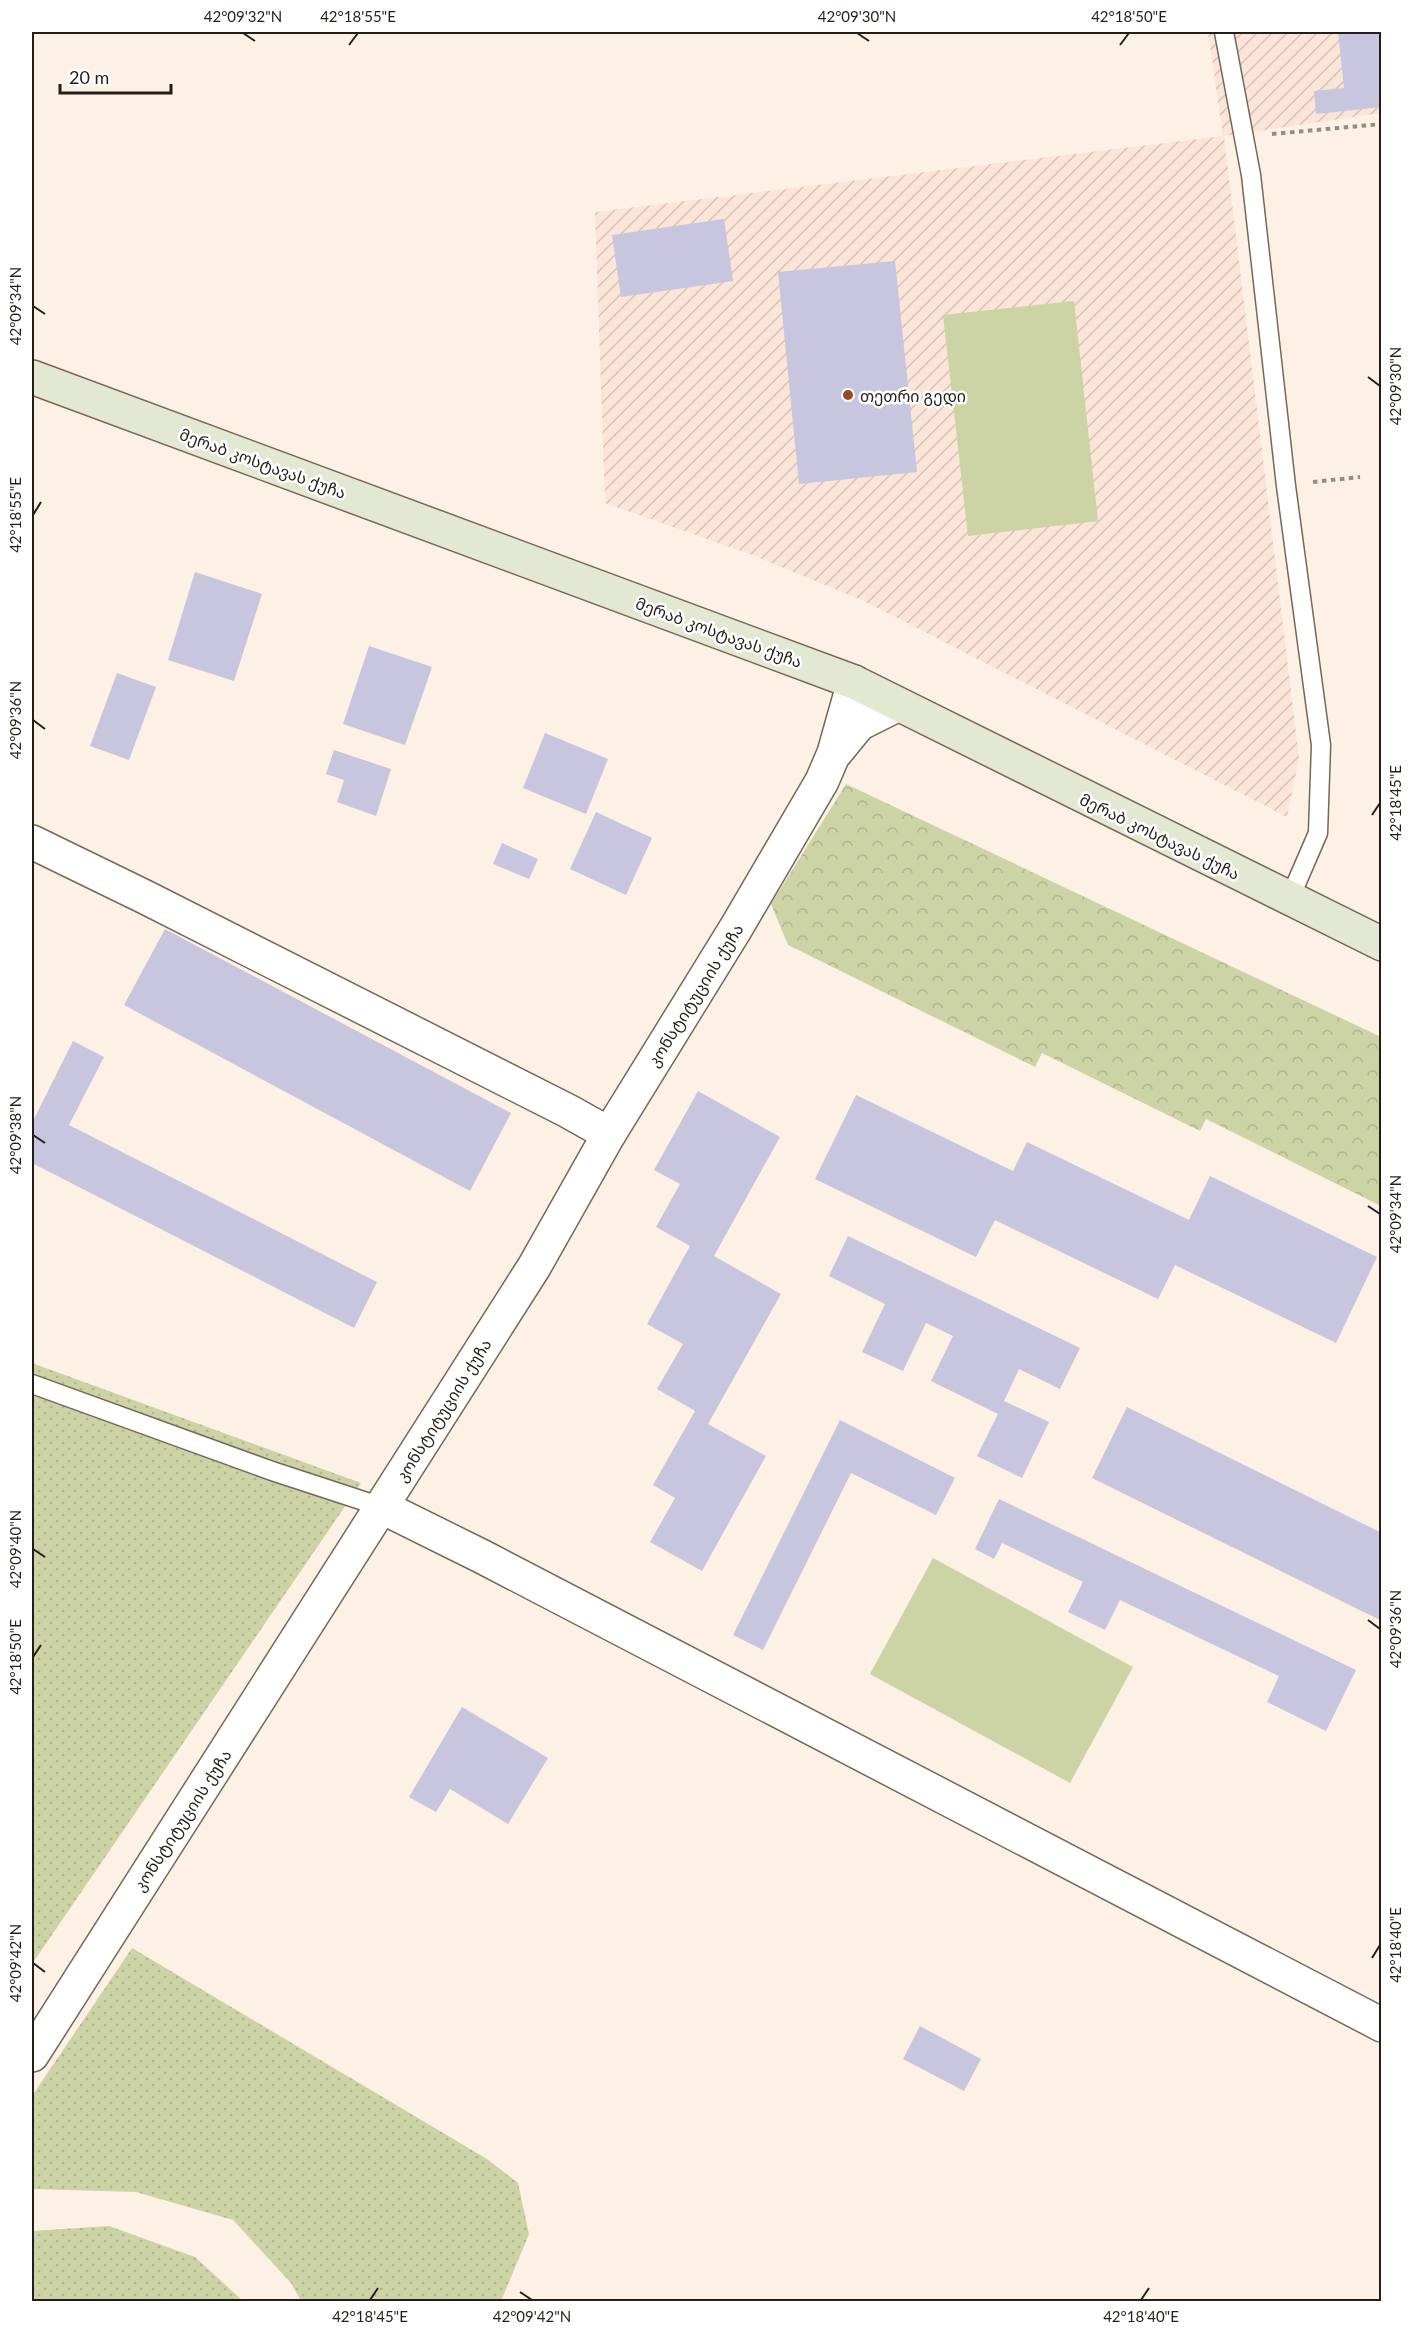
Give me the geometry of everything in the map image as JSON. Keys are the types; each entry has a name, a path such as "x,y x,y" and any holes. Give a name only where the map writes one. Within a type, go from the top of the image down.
{"main road":[{"name":"მერაბ კოსტავას ქუჩა","path":"32,377 854,682 1289,900 1382,944"}],"street":[{"name":"კონსტიტუციის ქუჩა","path":"32,2055 534,1267 609,1134 736,928 822,781 834,753 854,682"},
{"name":"კონსტიტუციის ქუჩა","path":"834,753 859,724 897,705"},
{"path":"32,842 335,993 609,1134"},
{"path":"382,1507 1382,2025"}],"lane":[{"path":"1224,32 1251,175 1286,486 1321,745 1318,833 1289,900"},
{"path":"32,1384 272,1471 382,1507"}],"path":[{"path":"1244,137 1382,124"},
{"path":"1286,486 1360,477"}],"shaded area":[{"path":"1208,32 1381,32 1381,113 1224,136 1299,758 1287,817 864,601 750,554 605,503 595,212 1223,136"}],"green space":[{"path":"1074,301 1098,521 968,536 943,315"},
{"path":"846,784 1381,1037 1381,1206 1206,1119 1200,1131 1042,1053 1035,1067 788,945 771,904"},
{"path":"32,1363 361,1483 32,1964"},
{"path":"933,1558 1133,1667 1070,1783 870,1674"},
{"path":"132,1948 487,2159 518,2183 529,2234 501,2301 301,2301 291,2283 233,2220 136,2192 32,2189 32,2096"},
{"path":"109,2226 195,2257 243,2301 32,2301 32,2231"}],"building":[{"path":"1338,32 1382,32 1382,107 1316,114 1314,91 1344,88"},
{"path":"724,219 733,281 621,297 612,235"},
{"path":"895,261 917,472 799,484 778,272"},
{"path":"195,572 262,594 234,681 168,660"},
{"path":"369,646 432,667 405,745 343,724"},
{"path":"117,673 156,687 129,760 90,746"},
{"path":"545,733 608,759 586,814 523,788"},
{"path":"334,750 391,769 376,816 337,802 344,780 326,774"},
{"path":"596,812 652,838 626,895 570,869"},
{"path":"502,843 538,859 529,879 493,864"},
{"path":"165,929 511,1113 470,1191 124,1005"},
{"path":"73,1041 104,1057 69,1125 377,1282 354,1328 32,1163 32,1123"},
{"path":"698,1091 780,1137 714,1256 781,1294 708,1424 766,1456 702,1571 650,1542 675,1498 653,1485 695,1411 657,1389 683,1344 647,1324 690,1246 656,1227 680,1184 654,1170"},
{"path":"856,1095 1013,1171 1027,1142 1189,1220 1210,1176 1377,1257 1336,1343 1175,1265 1158,1299 995,1220 976,1257 815,1179"},
{"path":"848,1236 1080,1348 1060,1389 1019,1369 1004,1401 1049,1422 1022,1478 977,1456 998,1414 931,1381 953,1336 926,1323 903,1371 862,1352 885,1304 829,1276"},
{"path":"1127,1407 1382,1533 1382,1621 1092,1478"},
{"path":"840,1420 955,1478 936,1515 851,1473 763,1650 733,1635"},
{"path":"999,1499 1356,1670 1326,1731 1267,1702 1279,1676 1120,1600 1105,1630 1068,1612 1083,1582 1002,1543 994,1559 975,1549"},
{"path":"462,1707 548,1758 508,1824 450,1789 436,1812 409,1797"},
{"path":"920,2026 981,2059 964,2091 903,2059"}],"place":[{"name":"თეთრი გედი","path":"848,395"}]}
